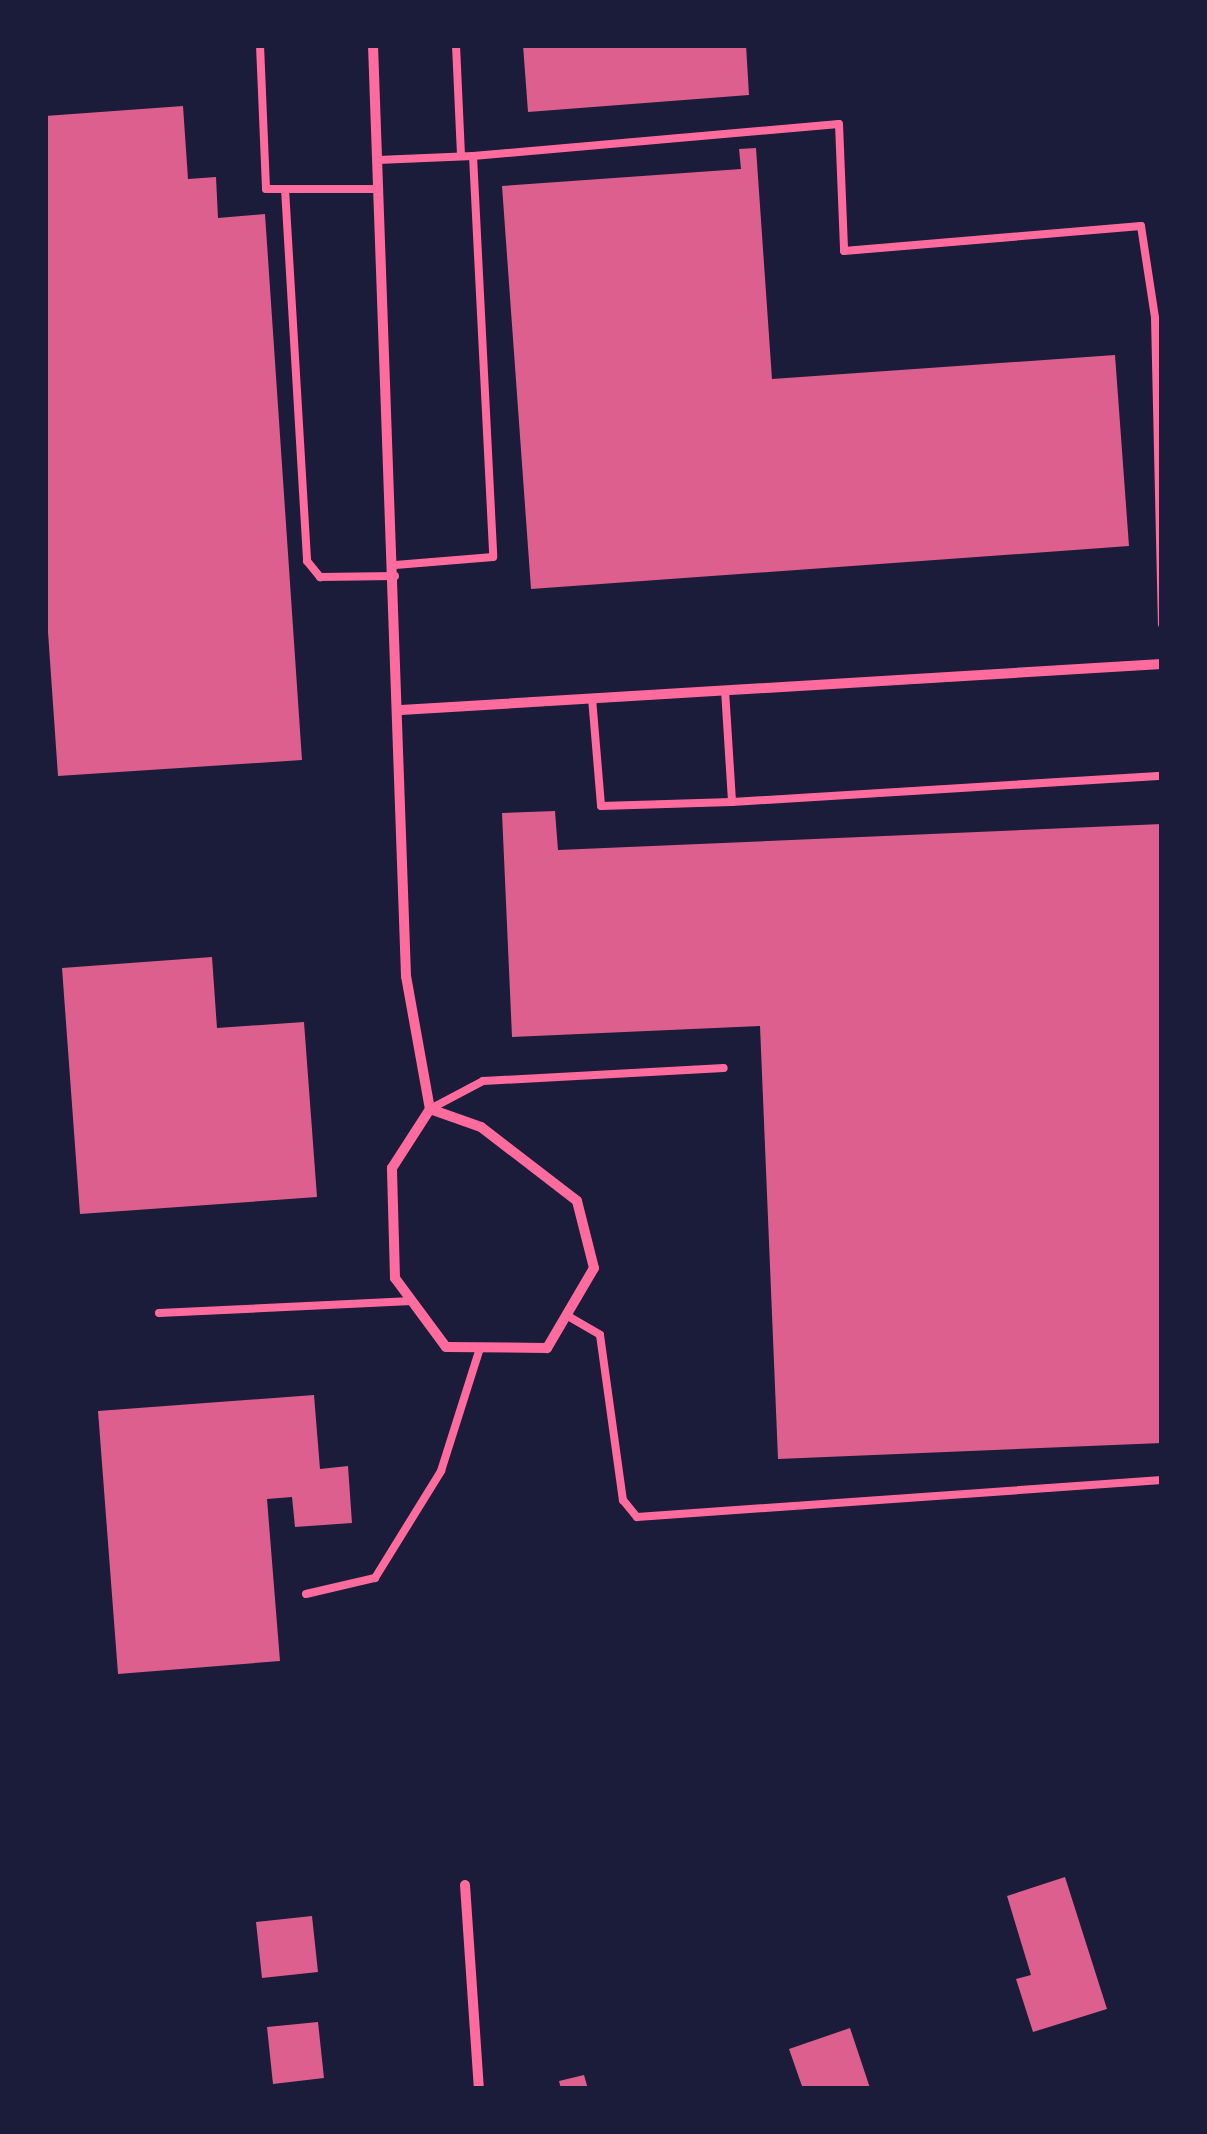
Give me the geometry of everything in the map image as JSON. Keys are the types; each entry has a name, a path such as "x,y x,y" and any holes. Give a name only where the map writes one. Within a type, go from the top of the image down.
{"street":[{"path":"373,45 401,710 406,976 430,1109 392,1168 395,1278 446,1348 547,1348 594,1268 577,1201 481,1127 430,1109"},
{"path":"401,710 1162,664"},
{"path":"465,1885 479,2089"}],"lane":[{"path":"260,45 266,190 379,189"},
{"path":"456,45 461,156"},
{"path":"378,160 472,156 839,124 844,250 1141,226 1154,318 1162,624"},
{"path":"285,190 307,561 320,577 493,557 472,156"},
{"path":"725,690 732,802"},
{"path":"592,698 601,806 732,802 1162,776"},
{"path":"430,1109 483,1081 724,1068"},
{"path":"159,1313 412,1301"},
{"path":"566,1315 600,1335 623,1500 637,1517 1162,1480"},
{"path":"306,1594 375,1578 441,1471 480,1348"}],"building":[{"path":"523,45 746,45 749,95 528,112"},
{"path":"183,106 188,179 216,177 218,218 265,214 302,760 58,776 45,589 45,116"},
{"path":"756,148 772,379 1115,355 1129,546 531,589 502,186 741,169 739,149"},
{"path":"555,811 558,850 1162,824 1162,1443 778,1459 760,1026 512,1037 502,813"},
{"path":"212,957 217,1028 304,1022 317,1197 80,1214 62,968"},
{"path":"314,1395 320,1469 348,1466 352,1523 295,1527 292,1497 267,1499 280,1661 118,1674 98,1411"},
{"path":"1065,1877 1107,2009 1033,2032 1016,1979 1031,1975 1007,1896"},
{"path":"312,1916 318,1972 262,1978 256,1922"},
{"path":"318,2022 324,2078 273,2084 267,2027"},
{"path":"850,2028 870,2088 803,2089 789,2049"},
{"path":"584,2075 588,2089 561,2089 559,2081"}]}
